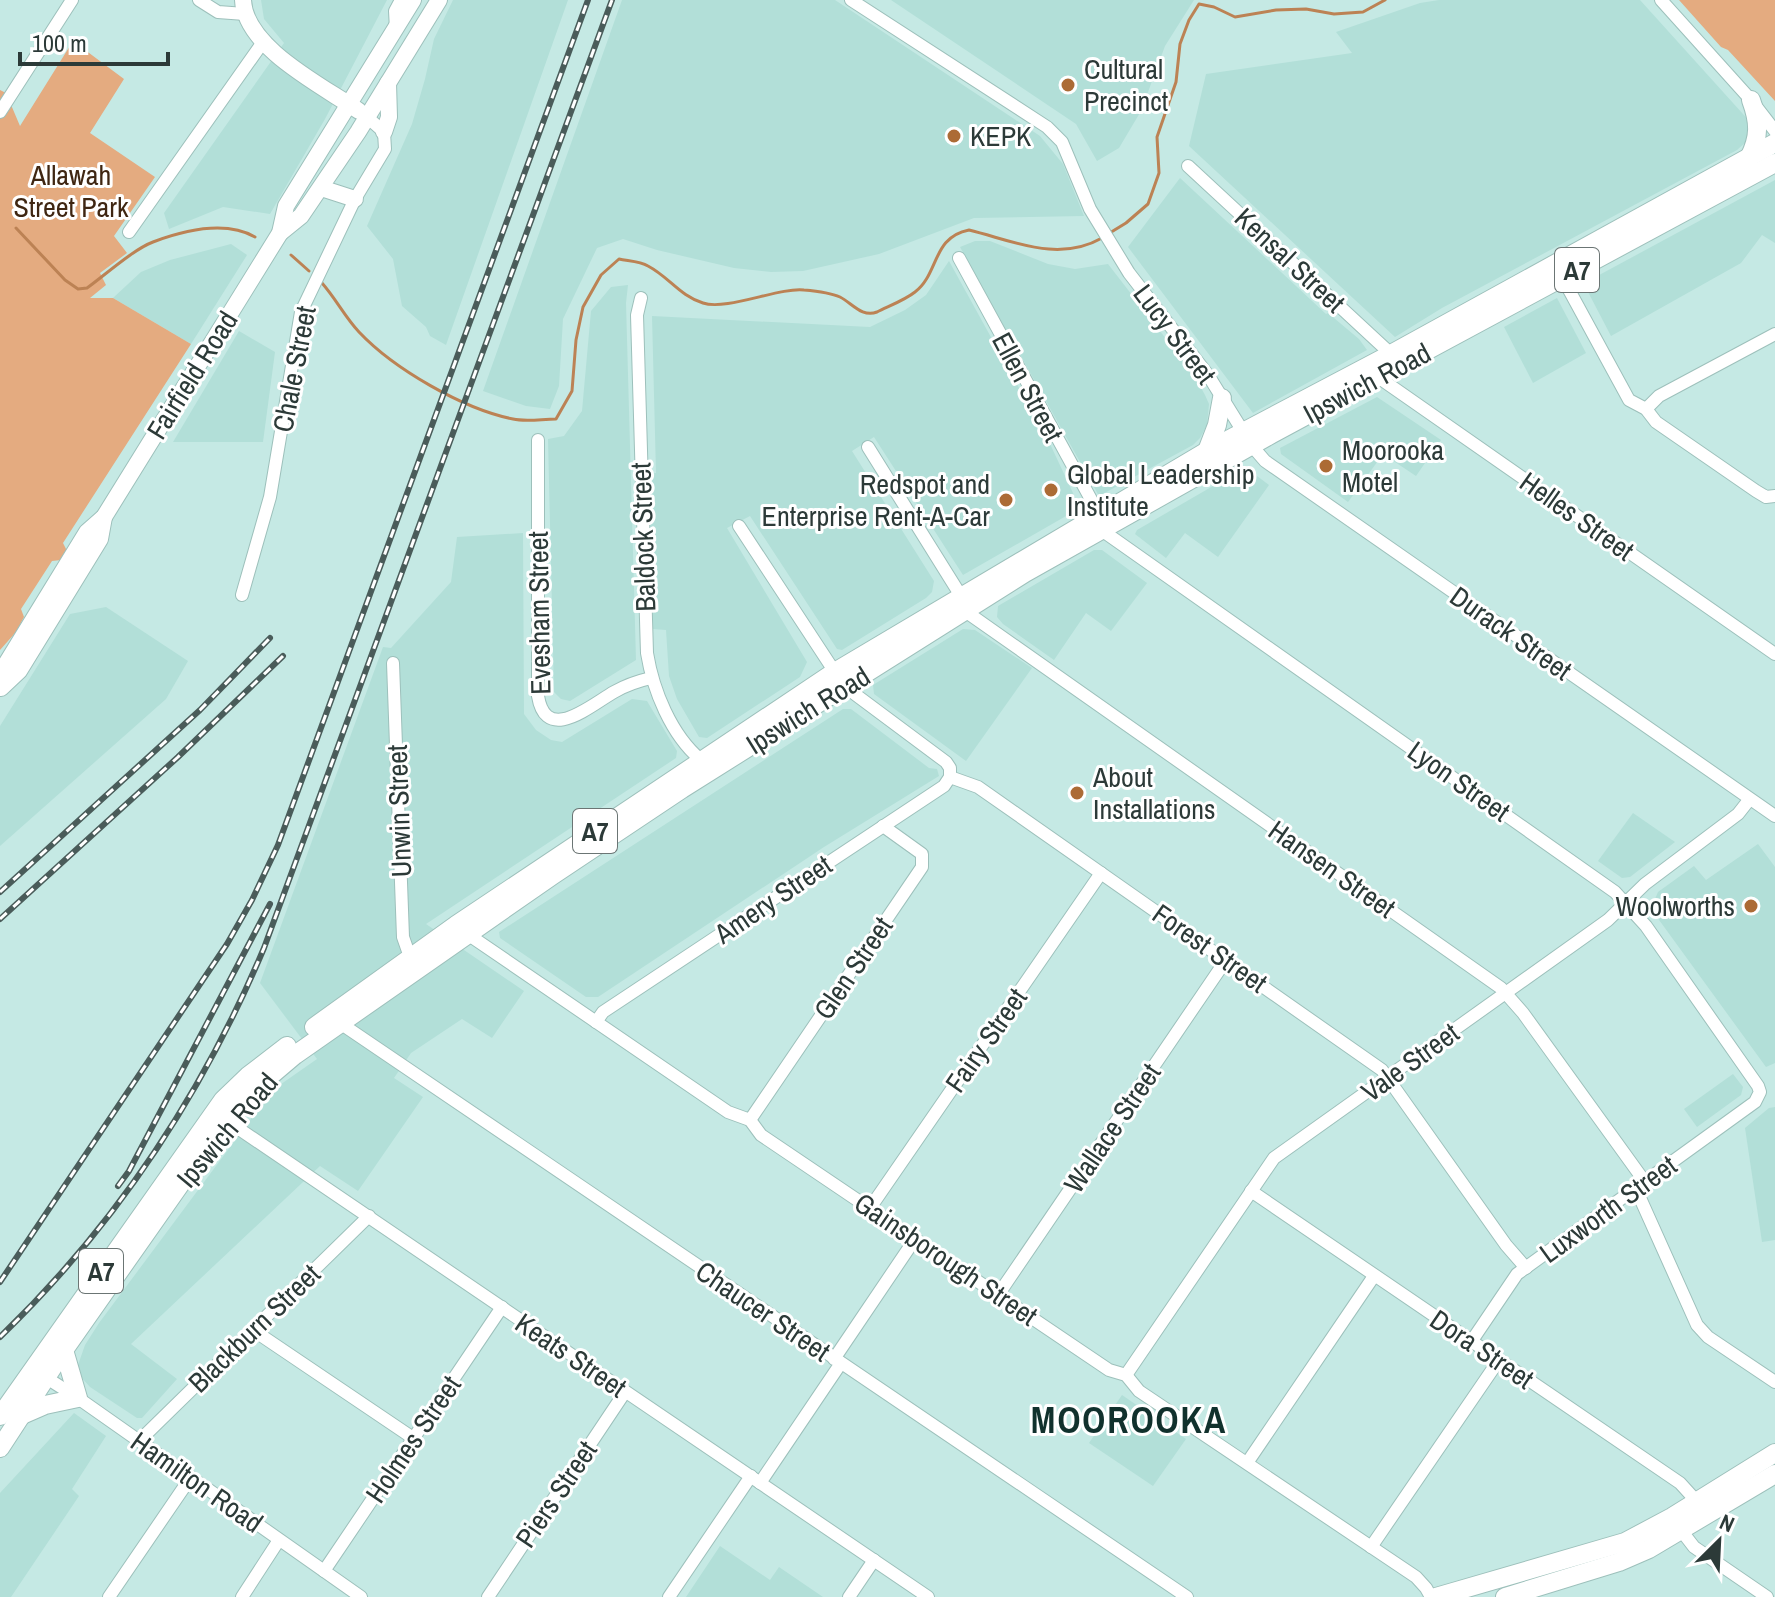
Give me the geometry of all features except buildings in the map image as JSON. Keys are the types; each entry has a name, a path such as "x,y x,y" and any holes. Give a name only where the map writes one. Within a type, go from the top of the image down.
{"highway":[{"path":"1749,158 1759,123 1751,100"},
{"name":"Ipswich Road","path":"0,1448 22,1415 39,1373 221,1117 266,1077 462,930 701,760 1100,522 1391,354 1775,143"},
{"name":"Ipswich Road","path":"1100,522 1207,451 1247,439 1378,377 1775,163"},
{"path":"1207,451 1217,425 1222,398"},
{"name":"Ipswich Road","path":"0,1416 64,1350 221,1117 238,1084 410,957 462,930 682,789 838,680"},
{"path":"22,1415 45,1405 78,1398 64,1350"},
{"path":"1513,1596 1649,1549 1676,1524 1775,1453"},
{"path":"1701,1508 1775,1474"},
{"path":"1433,1597 1625,1542 1676,1524"}],"main road":[{"name":"Fairfield Road","path":"280,233 286,206 413,0"},
{"name":"Fairfield Road","path":"0,687 6,664 87,532 104,517 280,233 301,216 321,188 439,0"},
{"path":"244,7 252,29 263,42 367,117"},
{"path":"384,132 389,117 388,83"},
{"path":"321,188 355,199"}],"street":[{"path":"0,112 72,0"},
{"path":"199,0 218,12 244,7"},
{"name":"Fairfield Road","path":"396,29 395,11 401,0"},
{"name":"Lucy Street","path":"851,0 1047,127 1062,142 1090,209 1113,248 1208,375 1247,439"},
{"path":"1661,0 1775,131"},
{"path":"129,232 263,42"},
{"path":"367,117 384,132"},
{"name":"Chale Street","path":"242,595 270,497 299,320 355,199 385,149 384,132"},
{"name":"Kensal Street","path":"1188,166 1391,354"},
{"name":"Ellen Street","path":"959,258 1100,522"},
{"path":"1562,277 1627,397 1646,409 1656,422 1756,491 1766,497 1775,496"},
{"name":"Baldock Street","path":"641,298 637,315 647,653 651,678 665,711 686,746 701,760"},
{"path":"1646,409 1659,396 1775,334"},
{"name":"Helles Street","path":"1378,377 1775,654"},
{"name":"Durack Street","path":"1247,439 1265,461 1775,816"},
{"name":"Evesham Street","path":"538,440 540,708 546,715 568,719 616,690 651,678"},
{"path":"868,447 963,604"},
{"name":"Lyon Street","path":"1100,522 1605,884 1646,926 1760,1092"},
{"path":"739,526 838,680"},
{"name":"Hansen Street","path":"963,604 1507,992 1640,1185 1697,1325 1708,1337 1775,1382"},
{"name":"Unwin Street","path":"393,663 403,937 410,957"},
{"name":"Forest Street","path":"838,680 946,762 950,777 978,787 1373,1063 1389,1078 1407,1108 1526,1268"},
{"name":"Amery Street","path":"596,1022 603,1012 944,786 950,777"},
{"name":"Vale Street","path":"1126,1375 1279,1154 1608,920 1639,888 1738,814 1749,800"},
{"name":"Glen Street","path":"750,1120 922,867 922,854 883,826"},
{"name":"Fairy Street","path":"870,1208 1101,873"},
{"name":"Gainsborough Street","path":"462,930 728,1112 750,1120 761,1135 1109,1370 1126,1375 1139,1391 1416,1577 1433,1597"},
{"name":"Wallace Street","path":"998,1295 1226,960"},
{"name":"Chaucer Street","path":"340,1023 1180,1595"},
{"name":"Luxworth Street","path":"1471,1342 1508,1286 1526,1268 1755,1102 1760,1092"},
{"name":"Keats Street","path":"221,1117 928,1597"},
{"name":"Dora Street","path":"1251,1191 1680,1483 1701,1508"},
{"name":"Blackburn Street","path":"139,1441 369,1216"},
{"path":"669,1597 837,1361 915,1239"},
{"path":"1247,1463 1374,1276"},
{"name":"Holmes Street","path":"324,1571 502,1307"},
{"path":"253,1330 413,1438"},
{"path":"1371,1547 1499,1360"},
{"name":"Hamilton Road","path":"39,1373 361,1597"},
{"name":"Piers Street","path":"488,1597 625,1392"},
{"path":"109,1597 191,1477"},
{"path":"1676,1524 1711,1560 1767,1597"},
{"path":"242,1597 279,1540"},
{"path":"849,1597 874,1560"}],"shaded area":[{"path":"261,0 387,0 325,119 270,214 223,207 169,229 164,213 284,43 264,19"},
{"path":"453,0 568,0 446,345 430,336 426,327 402,306 393,259 367,226 412,124 434,39"},
{"path":"622,0 835,0 1040,136 1063,164 1084,216 974,218 879,254 803,271 734,268 623,239 597,248 563,319 559,386 550,409 526,406 483,391"},
{"path":"891,0 1194,0 1165,46 1141,111 1119,148 1097,161 1076,124"},
{"path":"1439,0 1640,0 1752,124 1747,141 1737,150 1442,308 1395,337 1189,146 1206,74 1352,53 1336,32 1420,3"},
{"path":"1180,178 1326,314 1359,339 1367,350 1253,413 1128,247"},
{"path":"1775,180 1775,243 1762,235 1741,263 1611,336 1587,290 1590,280"},
{"path":"975,241 990,241 1048,264 1075,269 1108,264 1194,375 1205,395 1209,404 1207,425 1200,438 1193,445 1099,496 960,247"},
{"path":"231,244 247,255 191,344 113,298 141,272 170,260"},
{"path":"949,261 1051,446 1080,508 963,575 874,437 852,451 934,581 932,592 842,650 837,649 750,516 727,528 807,662 800,677 707,738 699,737 677,699 669,676 666,630 653,629 649,474 656,473 652,316 870,327 905,310 926,295"},
{"path":"628,285 636,660 570,701 561,699 554,692 548,439 564,436 582,411 591,311 611,287"},
{"path":"1557,298 1586,353 1533,383 1504,327"},
{"path":"239,331 275,352 263,442 173,442"},
{"path":"1377,397 1441,440 1416,476 1383,454 1348,502 1281,454 1280,448"},
{"path":"1249,470 1269,485 1218,557 1185,533 1166,558 1135,534 1232,475"},
{"path":"523,533 524,714 536,730 551,740 562,742 632,699 647,701 677,751 676,758 426,924 524,991 492,1038 462,1019 411,1053 394,1078 423,1097 358,1191 320,1166 131,1344 177,1379 142,1418 137,1418 90,1387 81,1377 78,1365 85,1345 99,1323 274,1089 317,1059 260,983 383,647 391,648 451,582 457,537"},
{"path":"1094,550 1102,550 1147,583 1111,631 1086,613 1054,660 997,617 998,606"},
{"path":"106,607 188,661 166,699 0,846 0,726 70,614"},
{"path":"963,629 975,630 1032,668 966,761 874,694 873,685"},
{"path":"843,709 851,709 929,768 937,769 939,776 824,847 598,997 586,997 500,938 499,932"},
{"path":"1633,813 1675,842 1630,877 1622,878 1598,861"},
{"path":"1758,844 1775,867 1775,1063 1766,1067 1654,913 1652,906 1658,892 1694,866 1706,880"},
{"path":"1733,1074 1743,1087 1741,1095 1697,1127 1684,1109"},
{"path":"1775,1107 1775,1240 1762,1242 1745,1128 1769,1108"},
{"path":"1122,1395 1186,1439 1153,1486 1089,1443"},
{"path":"74,1413 106,1436 72,1489 79,1496 11,1597 0,1597 0,1493"},
{"path":"720,1546 770,1580 779,1567 823,1597 686,1597"}],"green space":[{"path":"1679,0 1775,0 1775,101 1728,50 1721,47"},
{"name":"Allawah Street Park","path":"73,41 124,79 90,133 155,177 114,236 127,253 100,273 106,285 90,298 113,298 191,344 63,543 67,551 61,560 52,561 21,609 24,617 16,632 0,650 0,90 6,93 20,126"}],"waterway":[{"path":"1108,234 1148,204 1159,173 1157,137 1176,82 1180,44 1199,4 1235,17 1276,10 1306,9 1334,14 1363,12 1385,0"},
{"path":"16,228 65,280 78,289 87,288 145,245 178,234 218,228 255,237"},
{"path":"322,283 354,326 374,346 430,386 493,414 518,420 556,419 572,391 576,340 583,307 601,275 619,259 648,266 688,296 703,303 725,304 804,290 836,296 862,311 872,313 915,292 923,284 948,240 969,230 1036,248 1052,249 1069,249 1102,238"},
{"path":"291,255 309,271"}],"railway":[{"path":"0,1282 227,944 278,845 588,0"},
{"path":"0,1337 42,1294 118,1204 184,1106 240,1002 264,948 612,0"},
{"path":"0,892 200,710 270,638"},
{"path":"0,919 178,757 283,656"},
{"path":"118,1186 129,1171 270,904"}],"place":[{"name":"Cultural Precinct","path":"1068,85"},
{"name":"KEPK","path":"954,136"},
{"name":"Moorooka Motel","path":"1326,466"},
{"name":"Global Leadership Institute","path":"1051,490"},
{"name":"Redspot and Enterprise Rent-A-Car","path":"1006,500"},
{"name":"About Installations","path":"1077,793"},
{"name":"Woolworths","path":"1751,906"}],"district":[{"name":"MOOROOKA","path":"1129,1420"}]}
